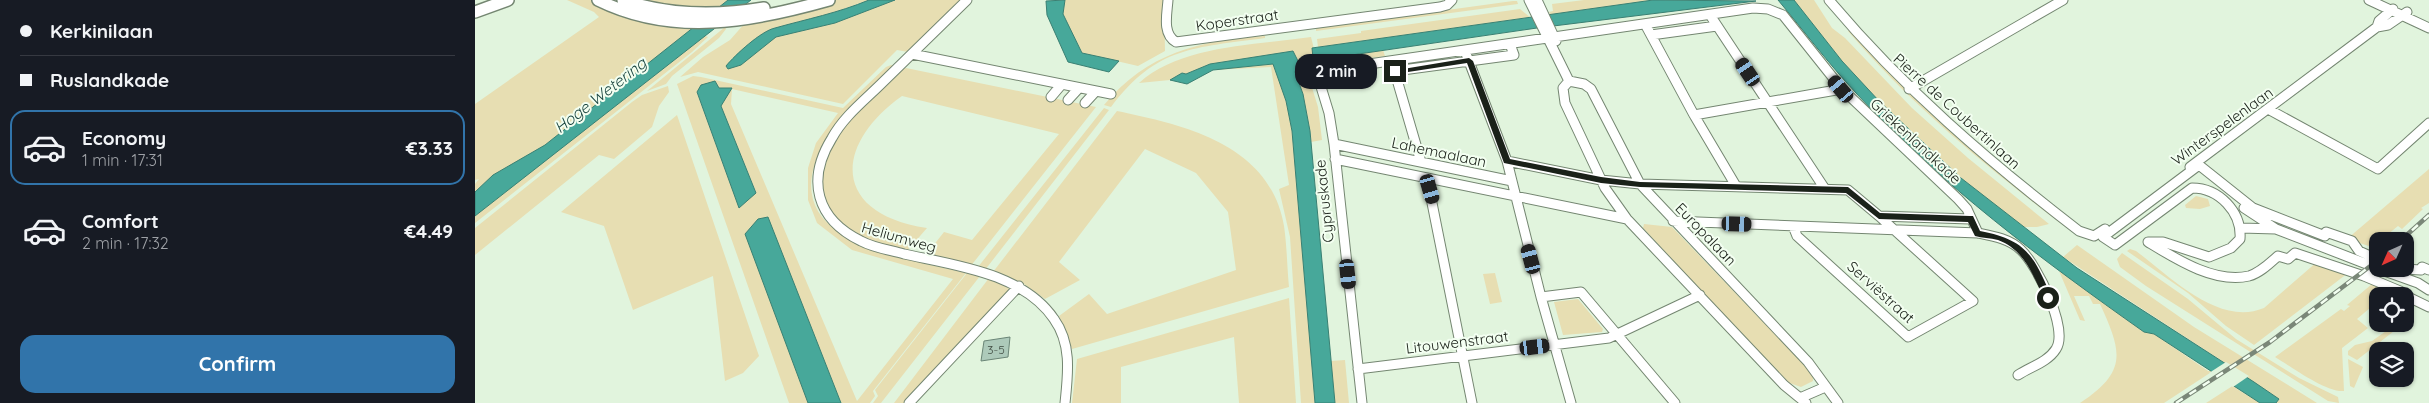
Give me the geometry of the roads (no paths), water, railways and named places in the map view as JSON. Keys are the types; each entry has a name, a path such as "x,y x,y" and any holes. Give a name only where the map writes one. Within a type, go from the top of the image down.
{"main road":[{"path":"475,6 492,0"},
{"path":"475,12 508,0"},
{"path":"598,0 621,11 639,16 698,22 733,20 773,14 829,0"},
{"path":"623,0 664,11 709,13 745,11 803,0"}],"street":[{"name":"Heliumweg","path":"967,0 844,120 833,134 825,146 818,168 817,190 819,201 837,227 863,242 995,277 1019,286 1036,297 1048,308 1062,332 1068,361 1065,403"},
{"name":"Koperstraat","path":"1169,0 1168,35 1172,41 1183,42 1440,7 1447,5 1451,0"},
{"path":"1529,0 1540,13"},
{"path":"1537,0 1540,13 1569,81 1563,88 1565,103 1611,199 1627,219 1784,385 1803,400 1823,388 1824,384"},
{"name":"Pierre de Coubertinlaan","path":"1829,0 1865,44 1909,89 1978,151 2079,231"},
{"path":"1909,89 2063,0"},
{"path":"2369,0 2429,23"},
{"path":"2380,0 2393,9"},
{"name":"Griekenlandkade","path":"1710,15 1753,8 1768,9 1783,15 1841,89 1967,209 1977,234"},
{"name":"Winterspelenlaan","path":"2377,27 2379,21 2393,9"},
{"path":"2404,14 2429,28"},
{"name":"Winterspelenlaan","path":"2079,231 2087,235 2097,236 2193,167 2377,27 2388,25 2404,14"},
{"path":"1421,162 1392,61 1510,44 1550,34 1710,15 1825,189"},
{"path":"1645,24 1694,115 1736,186"},
{"path":"1651,35 1717,26"},
{"path":"1395,71 1514,55 1510,44"},
{"path":"1465,51 1507,161"},
{"path":"912,54 1111,94"},
{"name":"Cypruskade","path":"1362,403 1334,144 1319,74 1321,71 1392,61"},
{"name":"Europalaan","path":"1569,81 1584,84 1591,88 1640,184 1673,222 1808,362 1838,403"},
{"path":"1051,97 1062,84"},
{"path":"1068,100 1079,88"},
{"path":"1694,115 1841,89"},
{"path":"1085,103 1096,91"},
{"path":"2268,109 2378,168 2429,123"},
{"name":"Lahemaalaan","path":"1334,144 1512,181 1507,161 1601,180 1640,184 1848,190 1879,216 1893,231"},
{"name":"Lahemaalaan","path":"1335,159 1627,219"},
{"path":"2369,258 2354,247 2352,241 2326,232 2325,236 2253,208 2199,165 2193,167 2103,237 2115,245 2195,187 2206,190 2223,201 2233,212 2241,228 2240,239 2235,245 2209,258 2163,242 2148,242 2179,262 2223,275 2249,276 2256,273 2278,256 2288,259 2295,253 2365,276 2400,291 2400,293 2418,303 2429,305"},
{"path":"2193,167 2249,212 2276,229 2345,256 2369,263"},
{"path":"1427,178 1472,403"},
{"path":"1512,181 1541,297 1571,403"},
{"path":"1879,216 1970,219"},
{"path":"1673,222 1977,234 2000,238 2010,243 2028,258 2048,298 2059,334 2058,346 2053,353 2019,375"},
{"name":"Serviëstraat","path":"1793,226 1797,236 1908,337 1973,300 1893,231"},
{"path":"2241,228 2276,229"},
{"path":"2345,256 2360,251"},
{"path":"2414,270 2421,270 2422,267 2429,270"},
{"path":"2365,276 2369,272"},
{"path":"2407,278 2429,290"},
{"path":"2414,278 2418,283"},
{"path":"2418,283 2429,283"},
{"path":"909,403 1019,286"},
{"path":"1541,297 1581,292 1675,403"},
{"name":"Litouwenstraat","path":"1358,369 1609,338 1699,295"}],"water":[{"path":"728,0 751,0 475,216 475,192 493,175 545,145"},
{"path":"869,0 895,0 835,23 776,37 741,65 728,69 726,66 749,44 769,30"},
{"path":"1065,0 1063,14 1082,53 1119,61 1109,72 1068,62 1047,15 1046,1"},
{"path":"1653,0 1756,1 1537,28 1331,58 1313,58 1312,48"},
{"path":"1778,0 1794,0 1842,61 1880,102 1961,178 2077,268 2254,382 2279,399 2276,403 2260,403 2154,334 2144,332 2030,249 1994,220 1889,127 1846,82"},
{"path":"1293,51 1298,61 1295,72 1303,94 1310,131 1335,403 1315,403 1292,131 1286,101 1273,64 1213,70 1187,84 1170,80 1182,73 1186,74 1210,64"},
{"path":"715,81 719,88 732,88 721,106 756,193 739,208 697,92 701,85"},
{"path":"768,217 841,403 808,403 745,234 758,219"}],"railway":[{"path":"2410,232 2429,215"},
{"path":"2176,403 2270,342 2369,267"}],"water label":[{"name":"Hoge Wetering","path":"600,95"}]}
